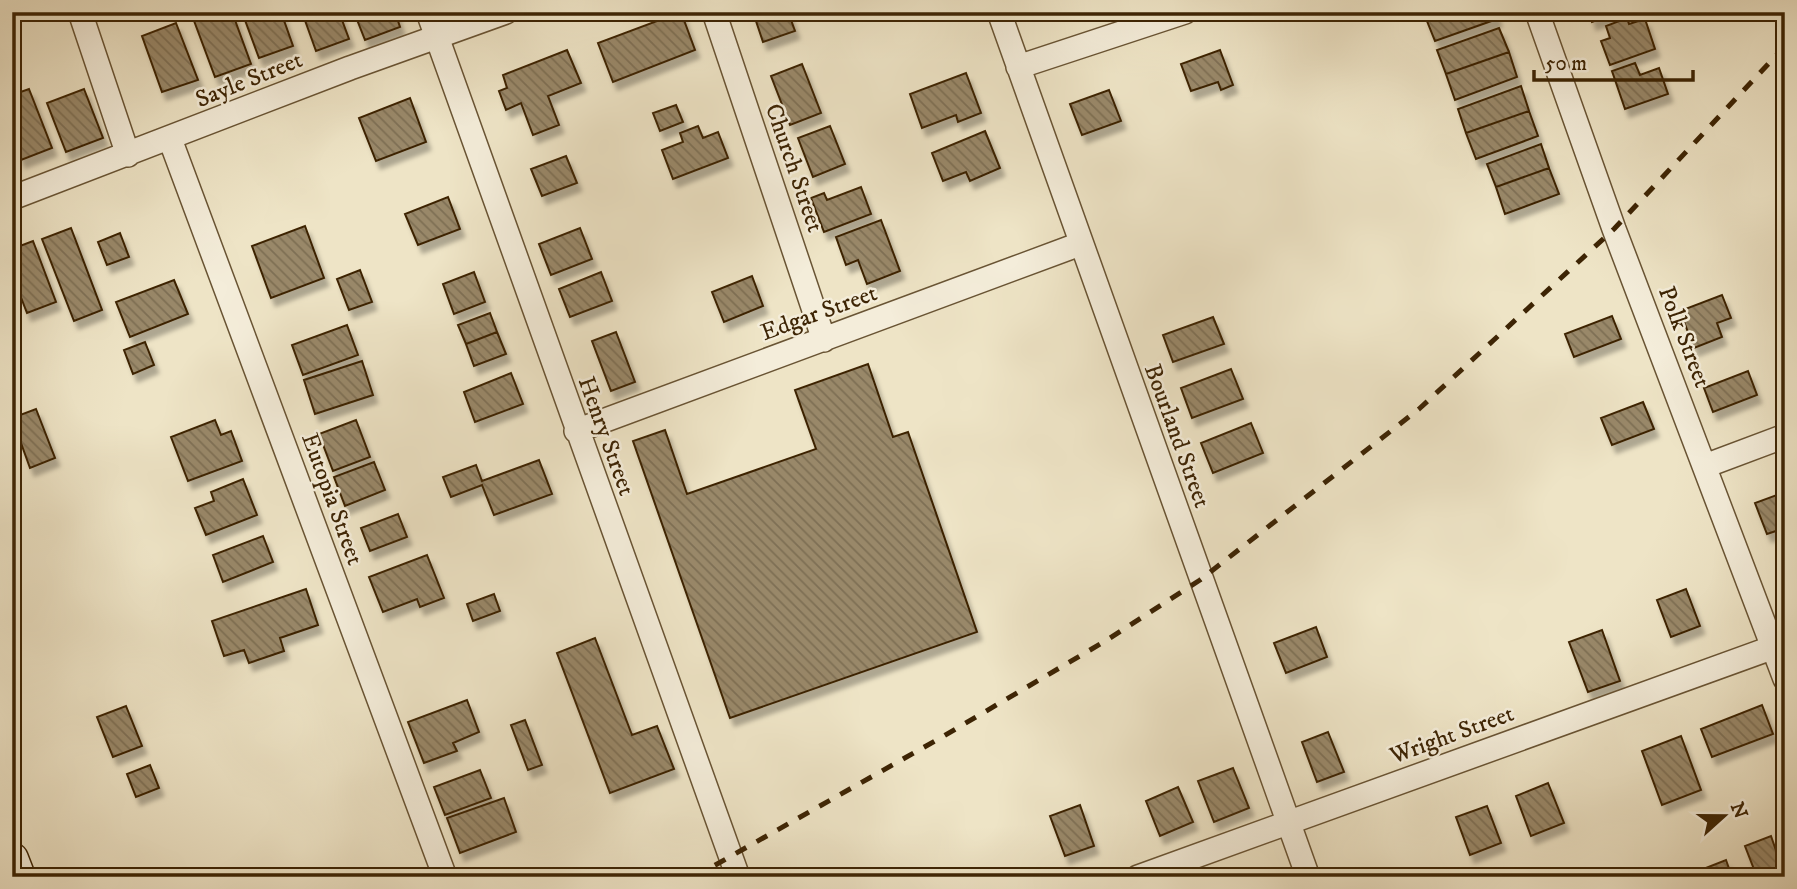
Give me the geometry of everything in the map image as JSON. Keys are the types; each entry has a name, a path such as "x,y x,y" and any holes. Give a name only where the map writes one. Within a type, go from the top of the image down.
{"main road":[{"path":"12,859 19,877"}],"street":[{"path":"80,12 128,155"},
{"name":"Henry Street","path":"428,12 738,877"},
{"name":"Sayle Street","path":"12,198 350,68 506,12"},
{"name":"Church Street","path":"714,12 824,340"},
{"name":"Bourland Street","path":"999,12 1308,877"},
{"path":"1018,67 1185,12"},
{"name":"Polk Street","path":"1537,12 1614,229 1740,565 1779,645 1785,679"},
{"name":"Eutopia Street","path":"170,139 444,877"},
{"name":"Edgar Street","path":"576,431 1080,244"},
{"path":"1705,466 1785,436"},
{"name":"Wright Street","path":"1138,877 1779,645"}],"building":[{"path":"207,12 232,12 251,64 215,77 193,18"},
{"path":"242,12 281,12 293,46 259,58"},
{"path":"302,12 339,12 349,39 316,51"},
{"path":"354,12 395,12 400,27 365,40"},
{"path":"681,12 695,50 613,82 598,43"},
{"path":"753,12 788,12 795,31 763,42"},
{"path":"1435,12 1495,12 1497,19 1435,41 1425,16"},
{"path":"1589,12 1619,12 1592,22"},
{"path":"1627,18 1629,24 1645,19 1655,49 1610,65 1601,41 1610,38 1606,26"},
{"path":"176,23 198,80 162,92 142,36"},
{"path":"1499,28 1509,52 1446,74 1437,50"},
{"path":"567,50 581,83 548,96 559,125 533,135 521,103 506,110 499,91 507,88 503,75"},
{"path":"1220,50 1233,85 1221,90 1218,82 1191,91 1181,64"},
{"path":"1509,52 1517,77 1455,100 1446,74"},
{"path":"1635,63 1640,75 1659,68 1668,94 1625,109 1612,71"},
{"path":"802,64 821,113 790,125 771,76"},
{"path":"966,73 981,113 958,122 956,115 922,128 910,94"},
{"path":"1521,86 1529,111 1466,133 1458,109"},
{"path":"29,89 52,148 21,160 12,136 12,95"},
{"path":"84,89 103,138 66,152 47,103"},
{"path":"1109,90 1121,121 1082,135 1070,104"},
{"path":"410,98 426,142 376,161 359,118"},
{"path":"676,105 683,122 660,131 653,113"},
{"path":"1529,111 1538,136 1476,159 1466,133"},
{"path":"698,126 703,138 718,132 728,158 673,179 662,150 683,142 680,133"},
{"path":"830,126 845,164 813,177 798,138"},
{"path":"985,131 1000,168 970,181 966,172 943,181 932,153"},
{"path":"1541,144 1549,168 1496,187 1487,164"},
{"path":"566,156 577,183 542,196 531,169"},
{"path":"1549,168 1559,194 1505,214 1496,187"},
{"path":"861,187 871,214 824,232 811,198 824,193 827,200"},
{"path":"448,197 460,229 418,245 405,214"},
{"path":"881,220 900,271 867,284 858,260 846,265 836,237"},
{"path":"305,226 324,278 271,298 252,246"},
{"path":"71,228 102,310 74,321 42,239"},
{"path":"580,228 592,259 551,275 539,244"},
{"path":"120,233 129,257 107,265 98,242"},
{"path":"33,241 56,302 27,313 12,274 12,249"},
{"path":"360,270 372,302 349,310 337,279"},
{"path":"474,272 485,302 454,314 443,284"},
{"path":"601,272 612,301 570,317 559,289"},
{"path":"752,276 763,306 724,322 712,292"},
{"path":"174,280 188,314 130,337 116,302"},
{"path":"1722,295 1731,318 1717,323 1722,337 1694,348 1680,311"},
{"path":"490,313 497,332 466,344 458,325"},
{"path":"1612,316 1621,339 1574,357 1565,334"},
{"path":"1213,317 1224,344 1173,362 1163,335"},
{"path":"347,325 358,355 303,375 292,345"},
{"path":"497,332 506,354 474,366 466,344"},
{"path":"616,332 635,382 611,391 592,341"},
{"path":"145,342 154,365 133,374 124,350"},
{"path":"362,361 373,395 315,414 304,380"},
{"path":"868,364 893,437 908,432 977,632 730,718 633,441 665,430 687,494 816,449 795,390"},
{"path":"1231,369 1243,399 1192,418 1181,388"},
{"path":"1748,371 1757,395 1713,412 1704,388"},
{"path":"511,373 523,404 475,422 464,392"},
{"path":"1643,402 1654,429 1612,445 1601,418"},
{"path":"36,409 55,458 30,468 12,418"},
{"path":"215,420 221,435 231,431 242,461 188,481 171,437"},
{"path":"356,420 370,457 333,471 319,434"},
{"path":"1251,423 1263,453 1213,473 1201,443"},
{"path":"539,460 552,494 494,515 482,485 451,497 443,477 476,465 482,481"},
{"path":"374,462 385,490 345,506 334,477"},
{"path":"243,479 257,515 206,535 195,508 214,501 211,492"},
{"path":"1785,492 1785,528 1767,534 1755,503"},
{"path":"398,514 407,537 370,551 361,528"},
{"path":"263,536 273,562 223,582 213,555"},
{"path":"427,555 444,598 420,607 417,599 383,612 369,577"},
{"path":"306,589 318,625 280,638 284,651 249,663 244,650 224,656 212,621"},
{"path":"1686,589 1700,626 1671,637 1657,600"},
{"path":"494,594 500,611 473,621 467,604"},
{"path":"1316,627 1327,657 1286,673 1274,643"},
{"path":"1602,630 1620,681 1588,692 1569,642"},
{"path":"595,638 632,735 657,726 674,769 610,793 557,653"},
{"path":"467,700 479,732 453,743 457,751 424,763 408,722"},
{"path":"1762,705 1773,734 1712,757 1701,729"},
{"path":"126,706 142,746 113,757 97,717"},
{"path":"525,720 542,765 528,770 511,725"},
{"path":"1328,732 1344,772 1317,782 1302,742"},
{"path":"1681,736 1701,790 1662,805 1642,751"},
{"path":"150,765 159,788 136,797 127,774"},
{"path":"1233,768 1249,808 1214,822 1198,781"},
{"path":"480,770 491,798 445,815 434,787"},
{"path":"1548,783 1564,823 1531,836 1516,796"},
{"path":"1178,787 1193,822 1160,836 1146,801"},
{"path":"504,798 516,832 460,853 447,818"},
{"path":"1080,805 1094,846 1065,856 1050,816"},
{"path":"1487,806 1501,843 1470,855 1456,817"},
{"path":"1771,836 1785,877 1757,877 1745,846"},
{"path":"1726,860 1732,877 1683,877"}],"railway":[{"path":"694,877 942,737 1107,640 1200,580 1419,409 1614,229 1785,46"}]}
